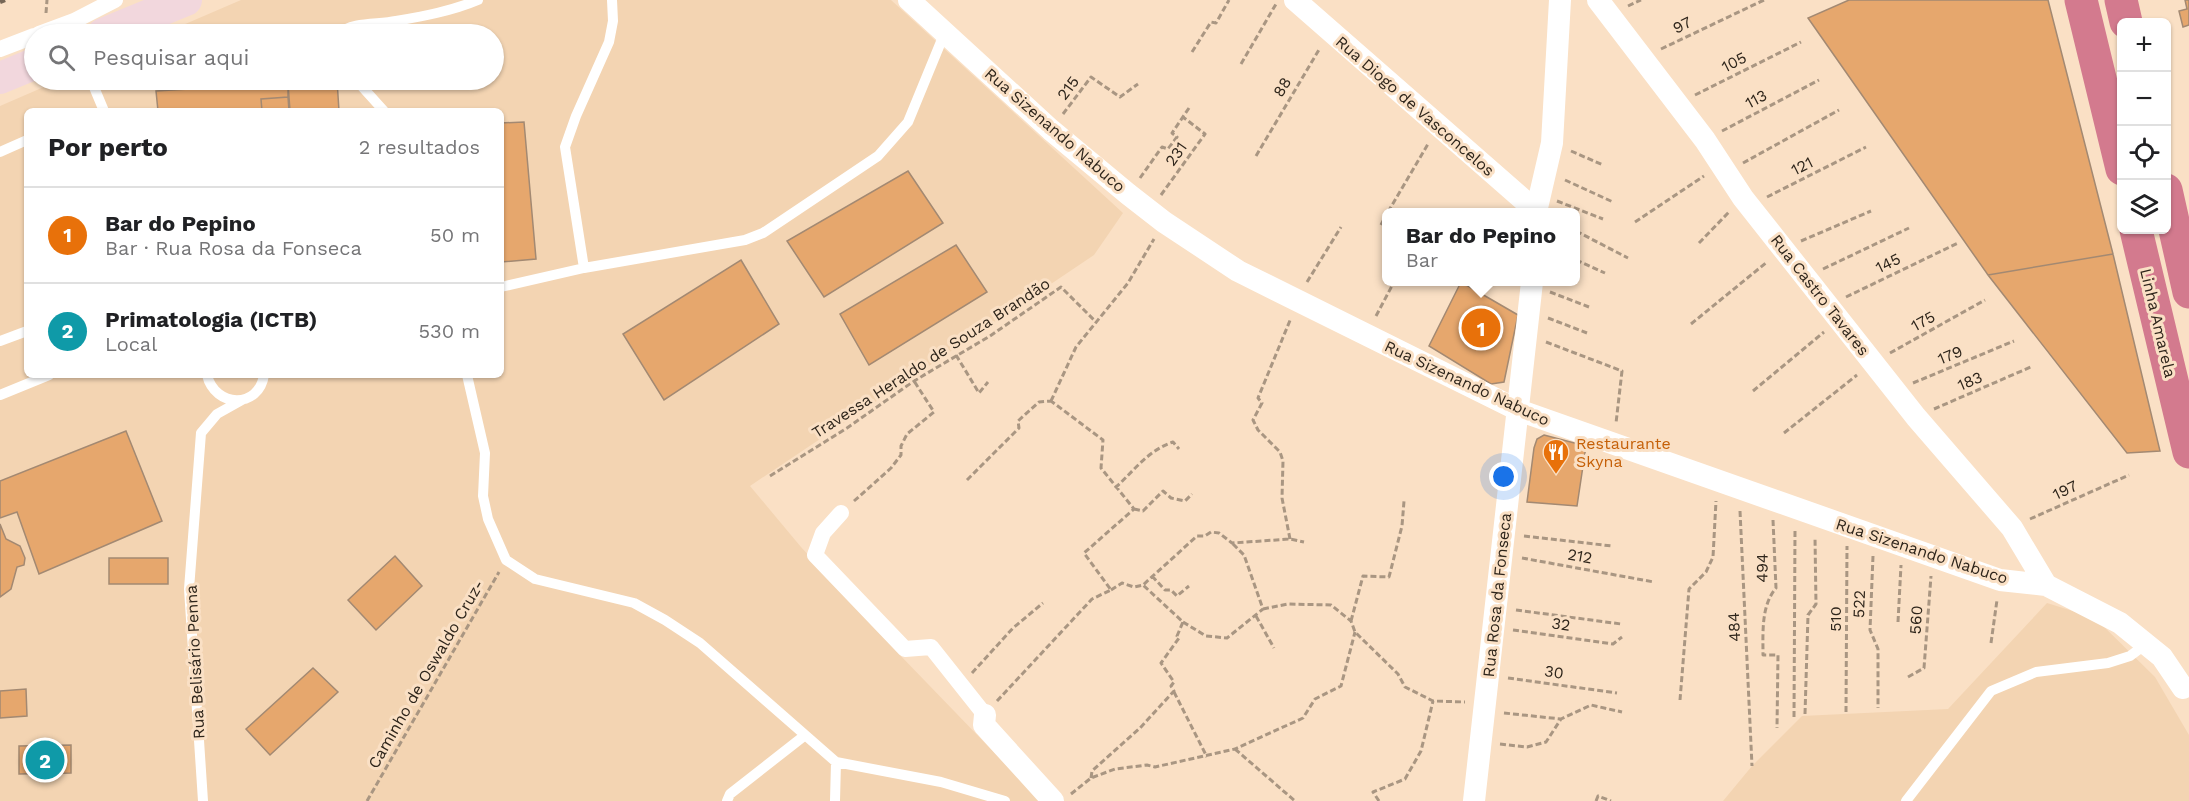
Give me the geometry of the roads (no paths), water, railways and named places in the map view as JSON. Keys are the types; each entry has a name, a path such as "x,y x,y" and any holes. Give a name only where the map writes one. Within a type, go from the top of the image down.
{"highway":[{"path":"2081,0 2117,152"},
{"path":"2121,0 2125,18"},
{"path":"2171,193 2189,234"},
{"path":"2171,193 2189,292"},
{"name":"Linha Amarela","path":"2137,234 2189,452"}],"main road":[{"path":"112,24 135,0"},
{"path":"127,24 186,0"},
{"path":"0,78 24,68"}],"street":[{"path":"66,24 115,0"},
{"name":"Rua Sizenando Nabuco","path":"909,0 1051,129 1128,194 1157,217 1238,271 1518,410 2000,580 2046,585 2120,623 2162,657 2183,688"},
{"name":"Rua Diogo de Vasconcelos","path":"1294,0 1438,126 1538,206"},
{"path":"1538,206 1552,143 1560,0"},
{"name":"Rua Castro Tavares","path":"1598,0 1705,140 1746,202 1916,417 2012,528 2046,585"},
{"path":"0,49 24,40"},
{"name":"Rua Rosa da Fonseca","path":"1474,801 1532,286"},
{"path":"841,513 823,533 814,555 905,649 931,647 985,715 984,725 1061,798"}],"lane":[{"path":"374,24 394,22 463,6 478,0"},
{"path":"584,268 566,147 576,116 609,42 613,21 612,0"},
{"path":"504,286 584,268 719,246 763,234 878,156 893,141 908,122 945,32"},
{"path":"94,90 100,108"},
{"path":"365,90 381,108"},
{"path":"0,152 24,141"},
{"path":"0,341 24,332"},
{"path":"0,395 42,378"},
{"path":"208,378 214,392 232,400 242,400"},
{"name":"Rua Belisário Penna","path":"203,801 189,589 201,434 218,414 258,390 263,378"},
{"path":"468,378 485,453 483,496 488,519 506,560 535,579 634,603 665,620 700,643 836,762 941,782 1005,801"},
{"path":"1906,801 1991,691 2036,672 2108,663 2130,656 2146,644"},
{"path":"727,801 730,794 804,736"},
{"path":"835,801 836,762"}],"railway":[{"path":"0,2 5,0"}],"place":[{"name":"Bar do Pepino","path":"1481,328"},
{"name":"Restaurante Skyna","path":"1556,475"},
{"name":"Primatologia (ICTB)","path":"45,760"}]}
